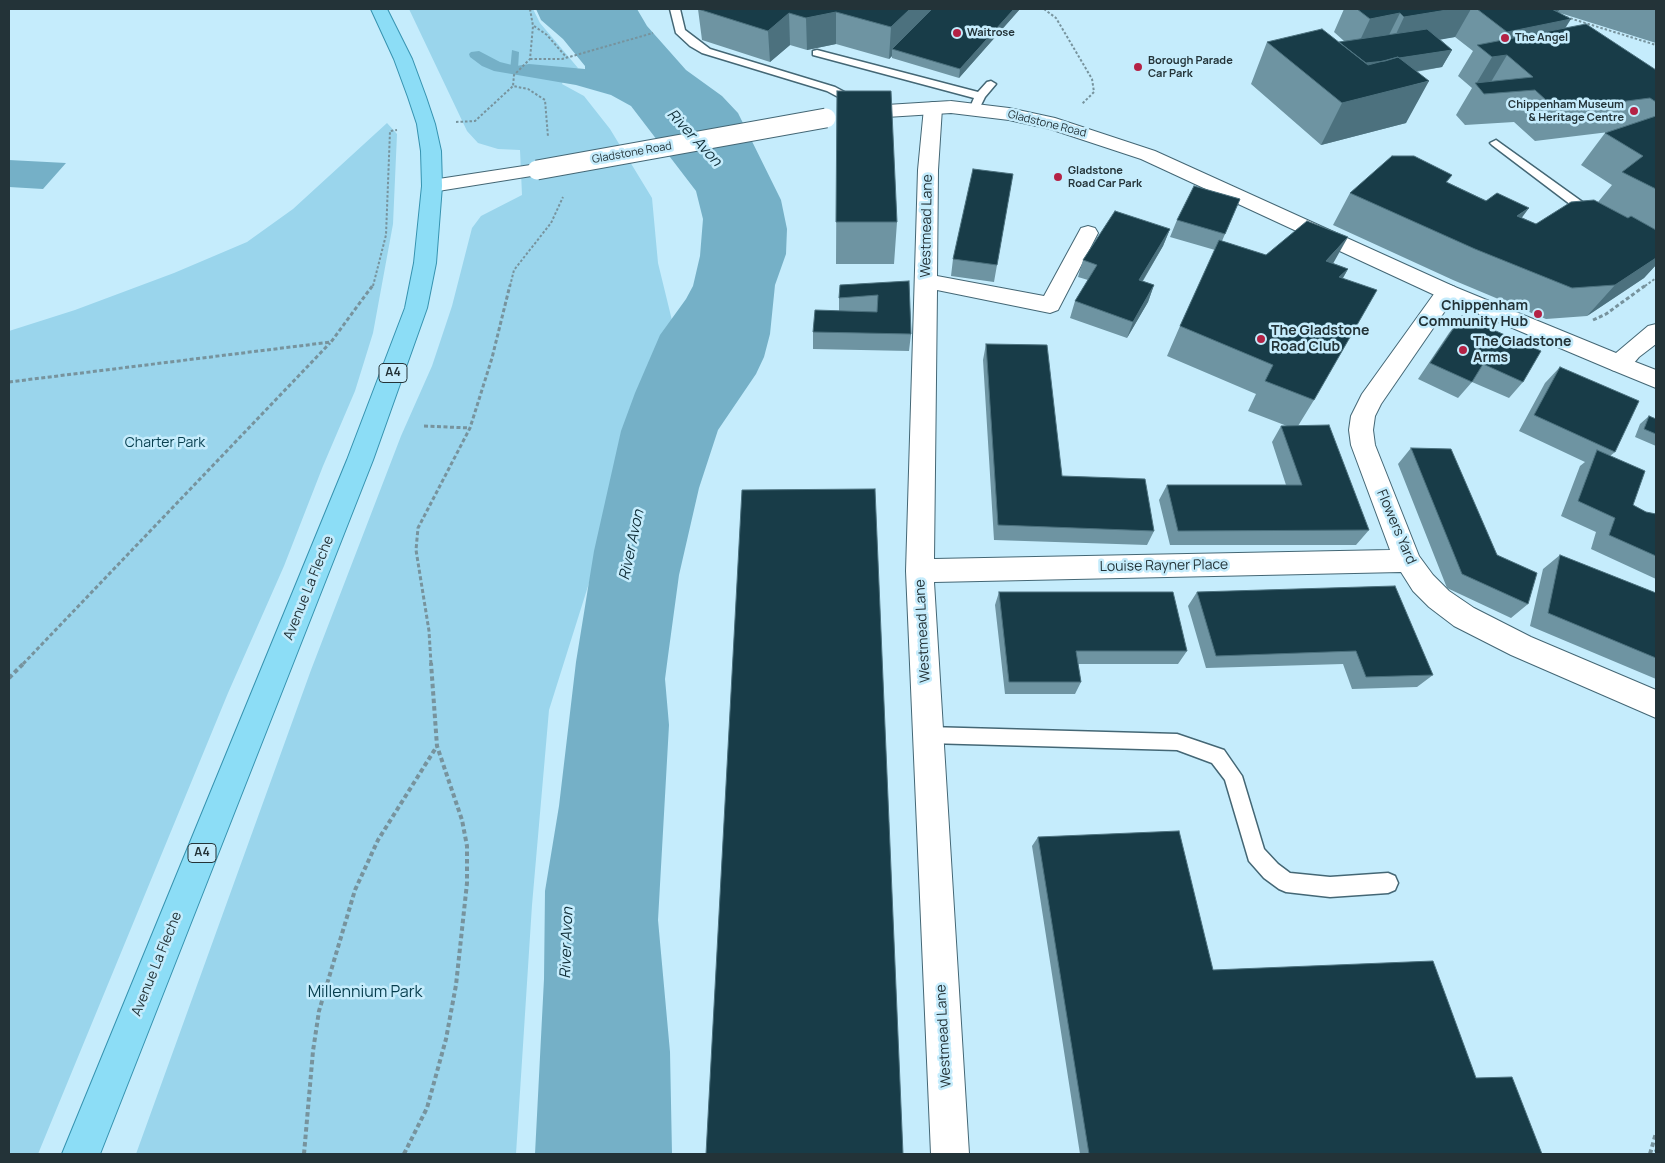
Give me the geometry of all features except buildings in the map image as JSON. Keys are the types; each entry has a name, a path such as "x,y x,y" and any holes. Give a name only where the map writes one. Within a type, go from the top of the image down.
{"main road":[{"name":"Avenue La Fleche","path":"81,1154 324,551 395,369 416,308 423,272 432,186 431,151 426,124 403,59 379,9"}],"street":[{"name":"Gladstone Road","path":"432,186 537,170 858,113 933,108 977,102 1055,124 1148,155 1447,292 1656,379"},
{"name":"Westmead Lane","path":"933,108 928,170 920,571 950,1154"},
{"path":"926,281 1050,305 1088,233"},
{"name":"Flowers Yard","path":"1447,292 1371,400 1363,416 1361,430 1363,446 1408,561 1423,583 1439,599 1464,617 1521,646 1656,704"},
{"path":"1620,364 1631,351 1656,332"},
{"name":"Louise Rayner Place","path":"920,571 1408,561"}],"lane":[{"path":"675,9 680,31 694,44 706,51 840,92 852,102 858,113"},
{"path":"817,53 977,102 991,84"},
{"path":"1496,143 1570,200 1599,219"},
{"path":"928,734 1177,742 1218,756 1232,776 1256,854 1271,871 1286,882 1330,887 1388,882"}],"path":[{"path":"9,678 331,342 368,295 380,262 386,225 390,131 426,124 475,121 513,86 514,75 530,59 533,26 530,9"},
{"path":"1044,9 1056,18 1092,79 1094,92 1076,110"},
{"path":"1566,17 1656,45"},
{"path":"533,26 547,35 567,58"},
{"path":"530,59 550,60 567,58 659,31"},
{"path":"513,86 528,89 545,100 546,130 551,143"},
{"path":"404,1154 427,1108 446,1038 456,985 467,882 465,837 462,820 437,746 429,631 416,550 418,528 470,428 492,358 514,270 551,223 564,192"},
{"path":"9,382 331,342"},
{"path":"424,426 470,428"},
{"path":"304,1154 313,1051 319,1011 355,890 378,840 437,746"},
{"path":"1650,1154 1656,1133"}],"green space":[{"name":"Millennium Park","path":"409,9 533,9 540,23 578,68 565,77 562,84 584,96 610,129 652,198 658,263 678,345 629,456 549,710 532,905 516,1154 136,1154 311,670 401,436 432,366 452,306 472,228 481,216 522,195 520,150 498,149 478,143 467,131"},
{"name":"Charter Park","path":"387,123 397,134 393,224 373,333 355,391 284,566 228,693 38,1154 9,1154 9,331 75,310 174,273 247,242 293,209"}],"water":[{"name":"River Avon","path":"536,9 637,9 647,26 686,70 722,96 738,113 781,200 787,229 786,254 775,285 770,334 764,357 756,374 718,430 699,488 679,575 665,679 669,725 658,920 670,1052 672,1154 535,1154 544,979 545,891 559,806 576,662 594,551 621,431 660,335 693,286 700,256 703,219 696,191 631,106 611,95 576,85 494,71 482,66 470,57 469,54 471,52 479,51 500,62 516,66 529,64 585,69 585,66 563,39 541,20"},
{"path":"9,160 66,163 43,189 9,187"}],"waterway":[{"path":"515,52 514,71 524,72"}],"place":[{"name":"Waitrose","path":"957,33"},
{"name":"The Angel","path":"1505,38"},
{"name":"Borough Parade Car Park","path":"1138,67"},
{"name":"Chippenham Museum & Heritage Centre","path":"1634,111"},
{"name":"Gladstone Road Car Park","path":"1058,177"},
{"name":"Chippenham Community Hub","path":"1538,314"},
{"name":"The Gladstone Road Club","path":"1261,339"},
{"name":"The Gladstone Arms","path":"1463,350"}]}
